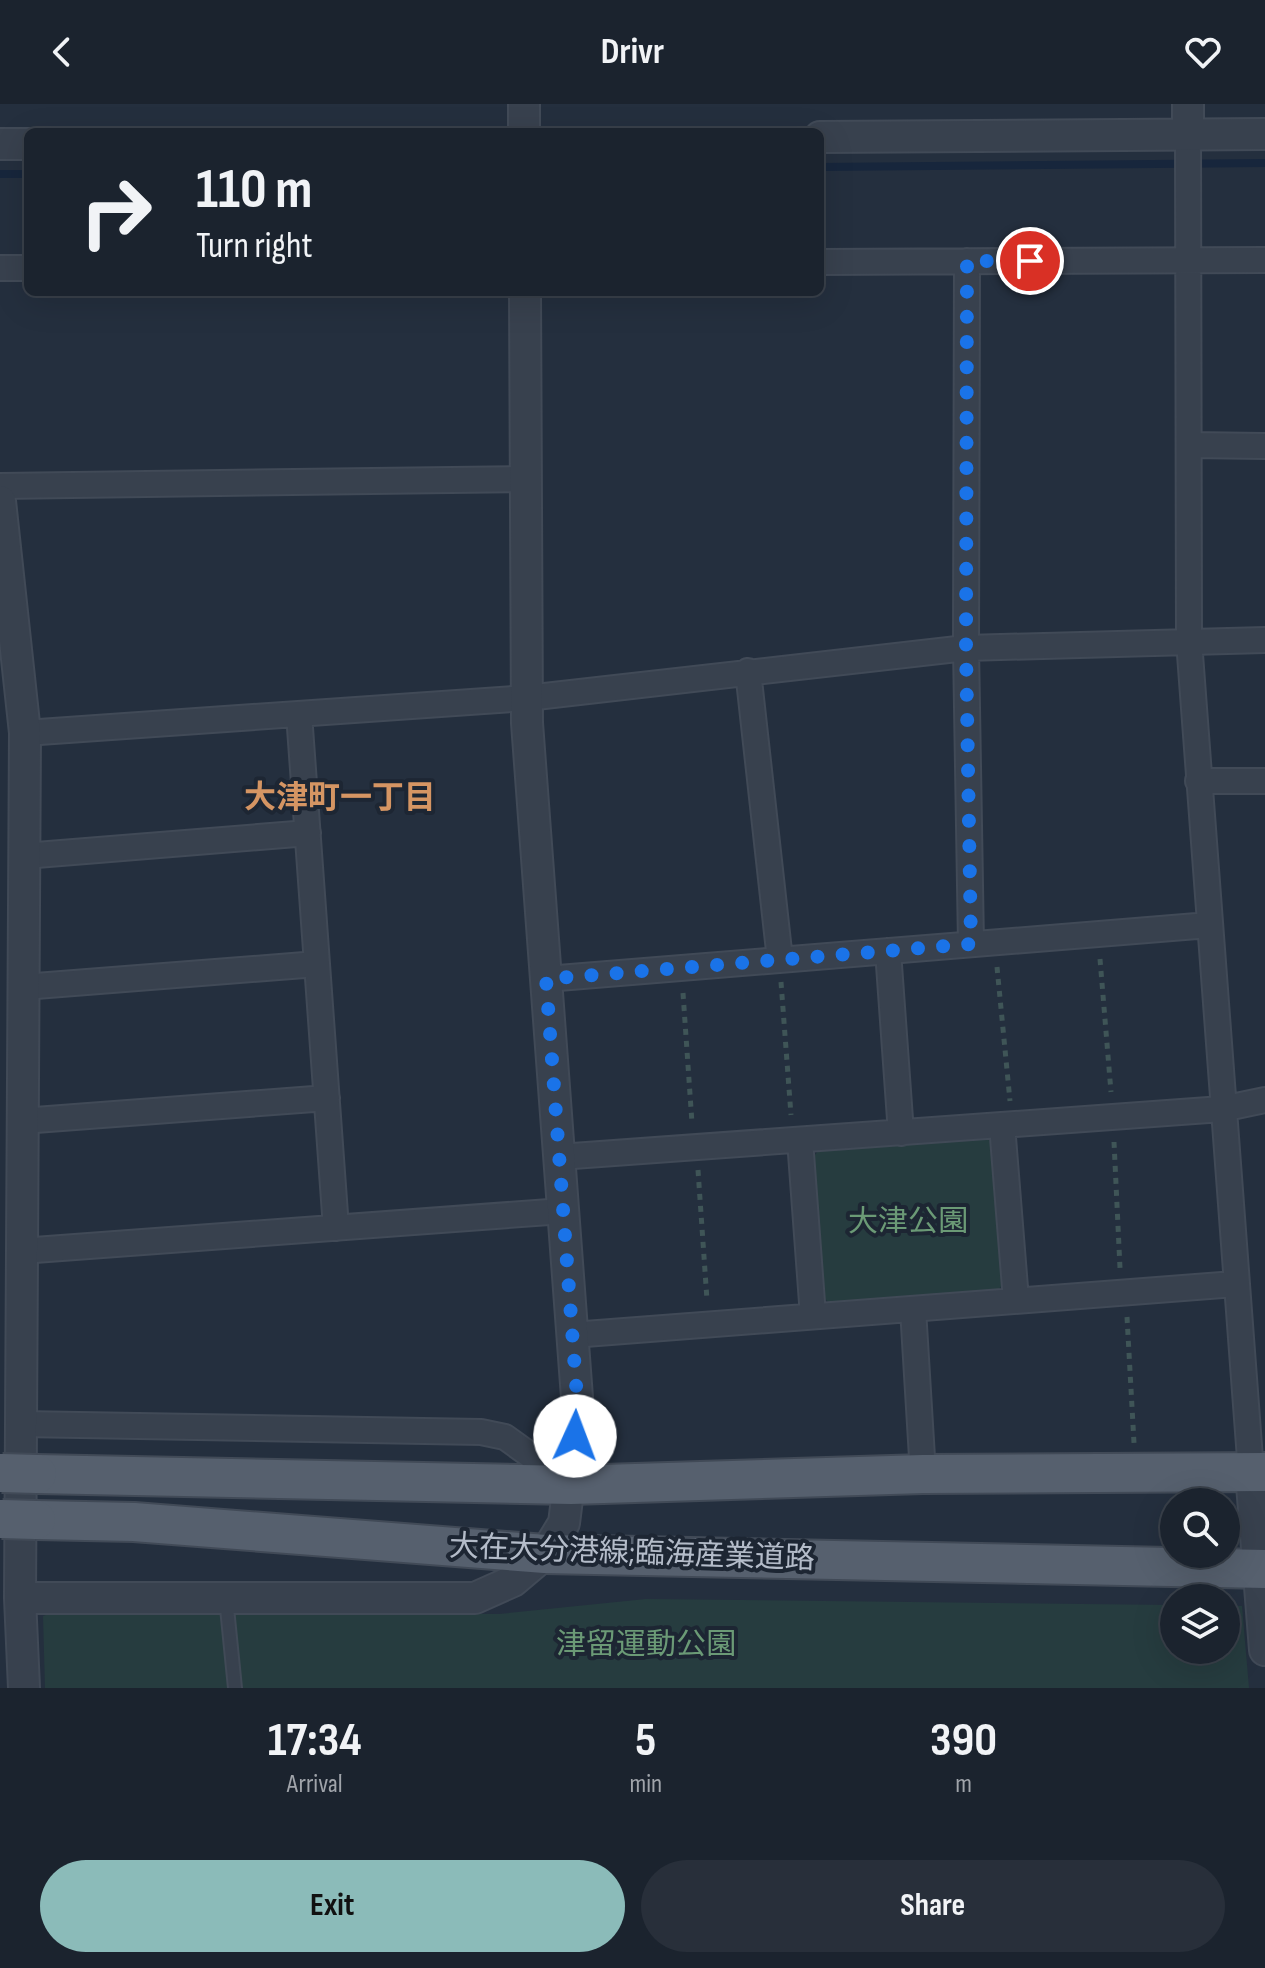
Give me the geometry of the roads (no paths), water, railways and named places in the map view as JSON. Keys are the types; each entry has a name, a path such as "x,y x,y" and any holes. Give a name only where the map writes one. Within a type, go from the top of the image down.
{"main road":[{"name":"大在大分港線;臨海産業道路","path":"13,1473 571,1485 923,1474 1258,1472"},
{"name":"大在大分港線;臨海産業道路","path":"13,1519 134,1522 545,1554 1262,1569"}],"street":[{"path":"524,104 524,128"},
{"path":"1188,104 1189,641 1235,1284 1258,1472 1265,1650"},
{"path":"824,137 1188,143 1265,134"},
{"path":"0,144 24,144"},
{"path":"824,262 1265,260"},
{"path":"967,261 966,648 971,944"},
{"path":"0,268 24,268"},
{"path":"20,1598 475,1598 513,1581 545,1554 564,1523 578,1411 527,698 525,296"},
{"path":"1190,445 1265,446"},
{"path":"0,486 526,479"},
{"path":"0,501 25,733 20,1598 24,1688"},
{"path":"25,733 527,698 966,648 1265,640"},
{"path":"748,671 780,960"},
{"path":"299,714 336,1228"},
{"path":"1198,781 1265,781"},
{"path":"24,856 308,833"},
{"path":"546,979 1209,925"},
{"path":"888,951 901,1133"},
{"path":"23,987 317,964"},
{"path":"22,1121 327,1098"},
{"path":"559,1157 1222,1109 1265,1100"},
{"path":"1007,1125 1016,1300"},
{"path":"797,1140 813,1316"},
{"path":"21,1251 563,1211"},
{"path":"572,1335 1235,1284"},
{"path":"913,1309 923,1474"},
{"path":"21,1424 481,1432 505,1437 571,1485"}],"lane":[{"path":"226,1598 235,1688"}],"waterway":[{"path":"824,167 1265,163"},
{"path":"0,174 24,174"}],"district":[{"name":"大津町一丁目","path":"340,797"}],"park label":[{"name":"大津公園","path":"908,1221"},
{"name":"津留運動公園","path":"646,1644"}]}
